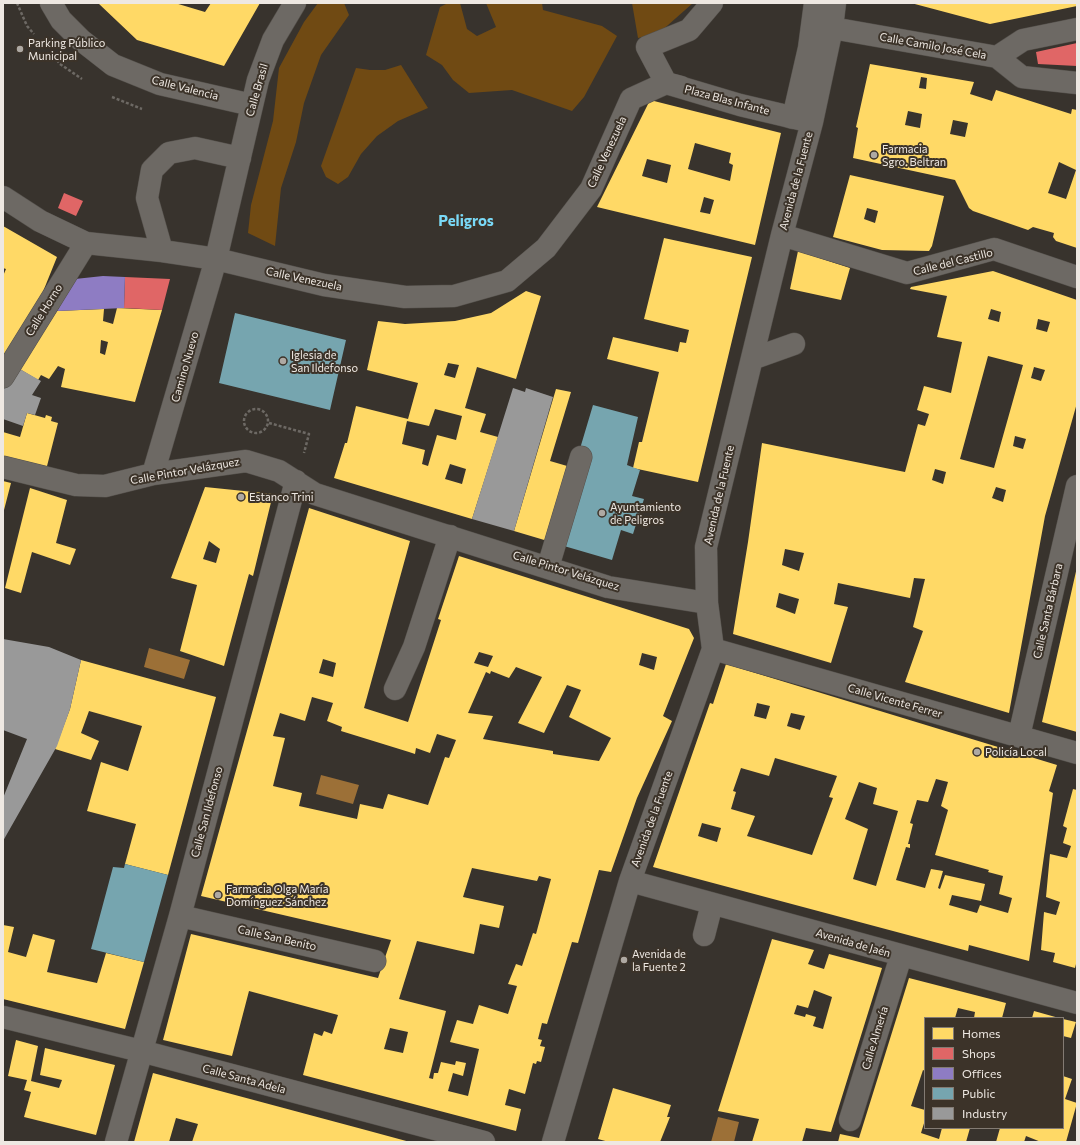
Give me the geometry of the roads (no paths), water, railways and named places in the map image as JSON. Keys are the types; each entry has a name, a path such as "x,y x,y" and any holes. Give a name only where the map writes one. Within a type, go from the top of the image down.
{"street":[{"name":"Calle Valencia","path":"51,3 61,20 81,40 112,65 160,84 252,105"},
{"name":"Calle Brasil","path":"216,259 258,80 273,40 295,3"},
{"path":"712,3 689,30 647,47 666,83 740,105 802,120 815,3"},
{"name":"Avenida de la Fuente","path":"553,1142 630,881 713,649 707,603 706,547 782,235 802,120 832,28 835,3"},
{"name":"Calle Camilo José Cela","path":"832,28 997,57 1023,40 1077,29"},
{"path":"997,57 1022,77 1077,84"},
{"name":"Calle Venezuela","path":"3,197 40,221 86,243 162,251 216,259 324,285 405,297 454,296 507,281 546,248 591,189 631,99 666,83"},
{"path":"162,251 147,198 152,170 169,153 195,148 240,158"},
{"name":"Calle del Castillo","path":"782,235 907,273 994,249 1077,277"},
{"name":"Calle Horno","path":"3,377 86,243"},
{"name":"Camino Nuevo","path":"153,474 216,259"},
{"path":"752,359 794,344"},
{"path":"548,567 581,457"},
{"name":"Calle Pintor Velázquez","path":"3,468 76,485 105,486 153,474 246,461 279,471 315,494 608,586 707,603"},
{"name":"Calle San Ildefonso","path":"116,1142 180,916 296,481"},
{"name":"Calle Santa Bárbara","path":"1019,736 1076,494"},
{"path":"395,688 414,647 450,536"},
{"name":"Calle Vicente Ferrer","path":"713,649 1077,753"},
{"name":"Avenida de Jaén","path":"630,881 1077,1003"},
{"path":"704,935 712,904"},
{"name":"Calle San Benito","path":"180,916 375,961"},
{"name":"Calle Almería","path":"850,1120 901,956"},
{"name":"Calle Santa Adela","path":"3,1017 141,1051 484,1142"}],"place":[{"name":"Parking Público Municipal","path":"20,49"},
{"name":"Farmacia Sgro. Beltran","path":"874,155"},
{"name":"Iglesia de San Ildefonso","path":"283,361"},
{"name":"Estanco Trini","path":"241,497"},
{"name":"Ayuntamiento de Peligros","path":"602,513"},
{"name":"Policía Local","path":"977,752"},
{"name":"Farmacia Olga María Domínguez Sánchez","path":"218,895"},
{"name":"Avenida de la Fuente 2","path":"624,960"}],"district":[{"name":"Peligros","path":"466,221"}]}
